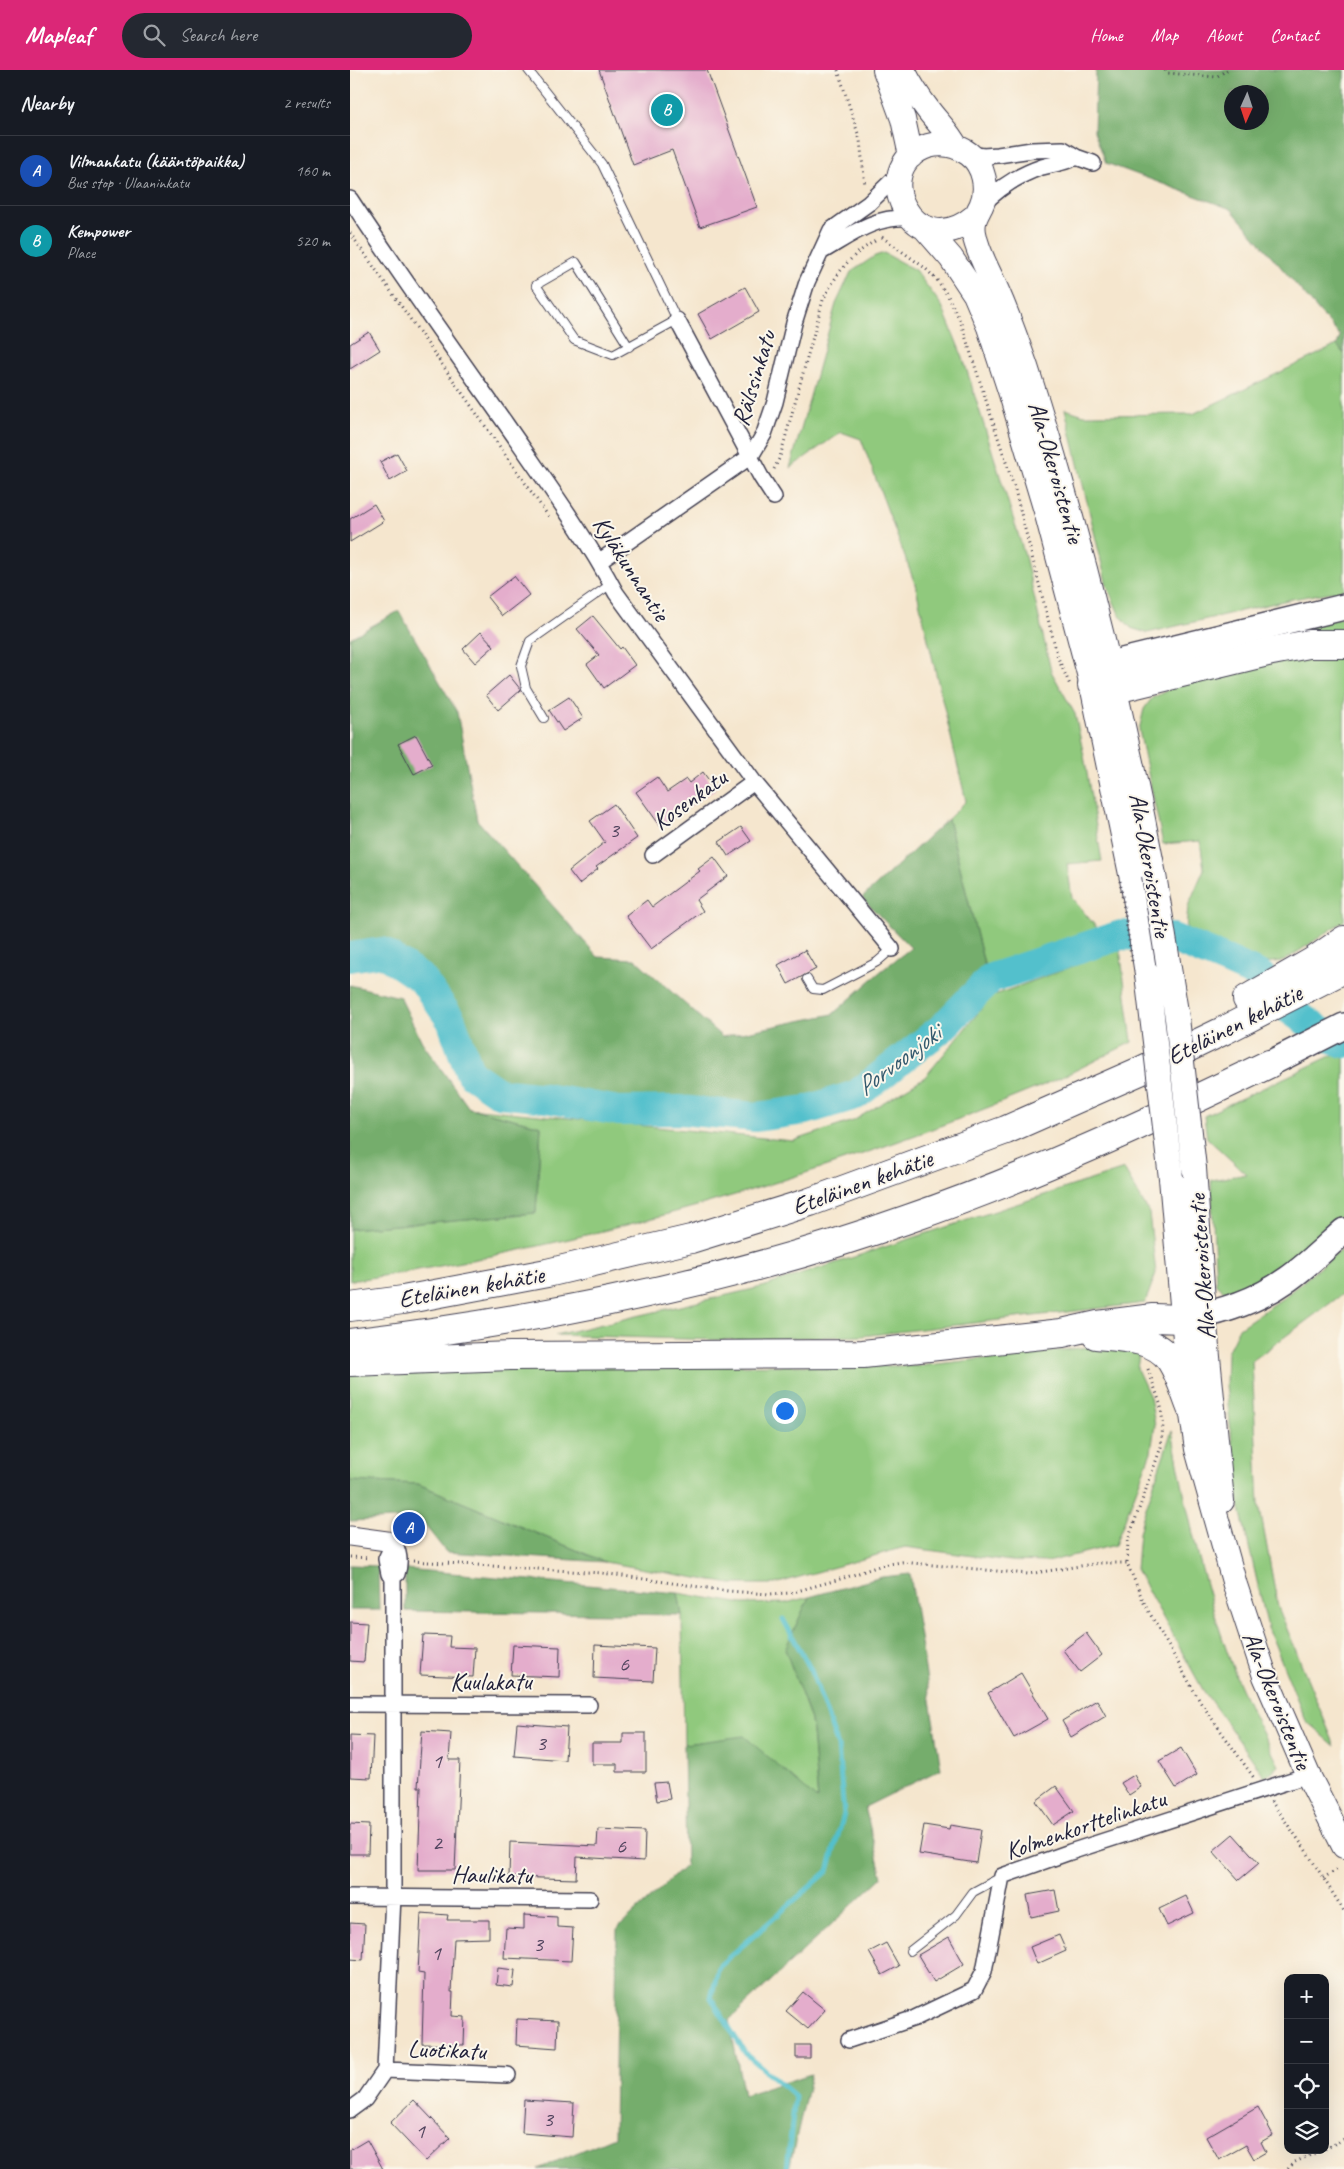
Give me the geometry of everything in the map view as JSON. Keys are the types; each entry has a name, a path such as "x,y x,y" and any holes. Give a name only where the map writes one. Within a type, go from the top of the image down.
{"highway":[{"path":"1098,683 1344,607"},
{"path":"1098,683 1309,644 1344,644"},
{"name":"Eteläinen kehätie","path":"350,1307 403,1300 547,1273 691,1239 810,1202 1006,1130 1140,1071 1219,1024 1328,969 1344,940"},
{"name":"Eteläinen kehätie","path":"350,1342 552,1314 759,1266 907,1220 985,1191 1131,1130 1344,1026"},
{"path":"350,1362 511,1356 863,1354 1062,1333 1098,1324 1161,1318 1194,1318 1242,1304 1265,1294 1289,1279 1344,1230"},
{"path":"1062,1333 1142,1341 1155,1347 1171,1360 1191,1408"}],"main road":[{"path":"885,70 903,119 906,165 898,192 900,201 917,222 934,230 951,230 966,224 977,211 985,192 984,178 979,165 963,150 924,104 903,70"},
{"path":"906,165 919,150 937,144 963,150"},
{"name":"Ala-Okeroistentie","path":"977,211 974,232 978,250 1014,331 1068,505 1154,1022 1171,1178 1218,1448 1225,1548"},
{"name":"Ala-Okeroistentie","path":"917,222 951,258 975,294 989,327 1098,683"},
{"name":"Ala-Okeroistentie","path":"1131,877 1177,1018 1194,1168 1194,1318 1191,1408 1197,1449 1248,1630 1265,1676 1308,1775 1341,1858"}],"street":[{"path":"963,150 991,156 1063,148 1076,157 1093,163"},
{"path":"977,211 996,191 1017,177 1044,167 1061,164 1076,157"},
{"name":"Rälssinkatu","path":"600,562 750,456 764,434 775,402 804,290 831,230 869,203 906,165"},
{"name":"Kyläkunnantie","path":"350,199 395,267 572,518 600,562 611,584 754,782 892,949"},
{"path":"821,252 876,221 896,217 917,222"},
{"path":"677,320 761,477 774,497"},
{"name":"Kosenkatu","path":"653,855 754,782"},
{"path":"350,1536 394,1542"},
{"path":"393,1576 397,1574 400,1560 394,1542"},
{"path":"393,1576 389,1574 386,1559 394,1542"},
{"path":"350,2110 365,2099 385,2070 393,1896 393,1576"},
{"name":"Kuulakatu","path":"350,1704 589,1705"},
{"name":"Kolmenkorttelinkatu","path":"849,2040 915,2018 974,1990 984,1971 1002,1876 1308,1775"},
{"name":"Haulikatu","path":"350,1897 590,1899"},
{"name":"Luotikatu","path":"385,2070 508,2075"}],"lane":[{"path":"528,70 602,164 677,320 628,347 613,355 574,340 536,286 576,262 628,347"},
{"path":"544,718 526,688 521,666 530,641 611,584"},
{"path":"807,979 813,989 823,990 877,962 892,949"},
{"path":"910,1951 956,1915 973,1892 1002,1876"}],"path":[{"path":"838,70 860,140 864,182 869,203"},
{"path":"1165,70 1167,73 1216,77 1227,70"},
{"path":"876,221 882,237 893,243 925,268 936,280 948,296 961,322 1015,490 1058,658 1098,683"},
{"path":"350,232 398,304 552,520"},
{"path":"761,477 774,469 780,457 824,300 834,278 847,261 882,237"},
{"path":"1155,1347 1149,1361 1148,1371 1162,1406 1162,1447 1128,1540 1127,1564 1145,1605 1201,1703 1262,1789 1344,1911"},
{"path":"400,1560 602,1573 728,1591 769,1594 790,1593 882,1565 902,1562 1028,1574 1100,1563 1127,1564"},
{"path":"1323,1878 1341,1858"},
{"path":"1329,2147 1344,2139"},
{"path":"1288,2169 1295,2162 1314,2154"}],"green space":[{"path":"1096,70 1344,70 1344,354 1337,345 1340,336 1231,209 1106,163 1094,131"},
{"path":"884,253 915,270 942,306 963,358 1025,556 1051,671 1075,714 1102,861 1067,864 1072,898 1097,928 986,972 948,819 966,801 915,584 861,439 841,432 790,468 836,304 851,272 875,256"},
{"path":"1337,345 1344,354 1344,590 1292,599 1147,633 1131,628 1119,614 1107,586 1065,409 1084,415 1193,414"},
{"path":"399,611 457,712 477,820 598,957 635,959 722,1037 833,1014 881,971 911,948 862,898 948,819 986,972 932,1023 843,1089 794,1102 754,1106 680,1101 619,1103 504,1082 479,1062 460,1015 429,976 389,945 350,948 350,638"},
{"path":"1344,616 1344,633 1175,664"},
{"path":"1310,654 1344,656 1344,921 1284,961 1264,963 1186,929 1188,906 1204,869 1200,841 1163,844 1139,730 1144,709 1152,698 1178,685"},
{"path":"1120,949 1132,1042 1051,1082 872,1151 700,1205 526,1249 350,1281 350,1229 536,1213 541,1126 469,1108 793,1141 853,1121 925,1077 992,996"},
{"path":"350,985 400,997 422,1042 469,1108 541,1126 536,1213 350,1229"},
{"path":"1339,1052 1344,1055 1344,1212 1288,1262 1247,1287 1224,1291 1216,1284 1211,1180 1246,1174 1207,1138 1204,1116"},
{"path":"1124,1169 1149,1213 1156,1273 1145,1303 862,1336 718,1340 555,1335 762,1287"},
{"path":"1344,1247 1344,1293 1252,1361 1259,1504 1278,1607 1335,1746 1306,1721 1268,1628 1238,1500 1226,1385 1227,1353 1239,1328 1283,1298"},
{"path":"1098,1346 1140,1349 1137,1369 1150,1397 1155,1425 1151,1452 1115,1545 1047,1562 1011,1561 905,1547 775,1584 731,1584 605,1562 418,1484 350,1481 350,1373 464,1364 919,1366"},
{"path":"1172,1430 1191,1527 1217,1622 1239,1684 1279,1766 1265,1777 1203,1690 1136,1569 1139,1533 1143,1517"},
{"path":"350,1481 418,1484 605,1562 446,1552 419,1518 350,1521"},
{"path":"350,1565 378,1566 379,1610 350,1610"},
{"path":"405,1569 678,1593 682,1615 405,1611"},
{"path":"910,1574 941,1769 865,1807 882,1877 729,2020 744,2095 811,2074 789,2169 538,2169 614,2137 617,1929 686,1865 684,1744 744,1736 818,1800 811,1720 785,1649 809,1597 882,1577"},
{"path":"678,1593 743,1604 786,1603 809,1597 786,1649 811,1720 818,1801 744,1737 684,1744 682,1615"}],"building":[{"path":"599,70 707,70 757,207 700,227 672,150 633,165"},
{"path":"745,287 759,312 712,339 698,314"},
{"path":"369,332 380,350 350,369 350,344"},
{"path":"397,453 407,471 390,481 380,462"},
{"path":"374,504 384,521 350,542 350,519"},
{"path":"514,576 529,595 502,616 487,597"},
{"path":"593,616 620,649 622,647 635,665 604,688 587,664 599,655 577,629"},
{"path":"481,632 494,646 475,663 463,649"},
{"path":"509,675 521,690 498,710 486,695"},
{"path":"569,697 583,718 563,731 549,710"},
{"path":"416,735 432,765 414,774 398,744"},
{"path":"703,772 715,789 661,827 636,792 657,777 667,792 686,779 689,783"},
{"path":"614,804 637,838 596,867 598,869 579,884 569,871 605,842 590,821"},
{"path":"741,827 751,841 728,856 719,842"},
{"path":"714,857 728,876 696,900 703,911 651,949 626,916 647,900 652,907 700,871 698,869"},
{"path":"805,950 816,969 788,984 778,965"},
{"path":"350,1622 367,1623 364,1662 350,1661"},
{"path":"1086,1633 1102,1655 1080,1672 1063,1650"},
{"path":"423,1635 450,1636 449,1647 475,1648 473,1677 420,1675"},
{"path":"513,1645 560,1647 559,1677 511,1675"},
{"path":"595,1645 655,1648 653,1681 594,1678"},
{"path":"1021,1673 1048,1719 1014,1738 988,1693"},
{"path":"1097,1700 1106,1716 1071,1737 1062,1721"},
{"path":"517,1723 567,1727 565,1760 514,1756"},
{"path":"422,1731 451,1733 449,1760 460,1760 455,1870 418,1870 421,1787 418,1787"},
{"path":"623,1733 646,1733 646,1772 617,1772 617,1764 592,1764 592,1743 623,1743"},
{"path":"350,1735 373,1736 371,1778 350,1777"},
{"path":"1181,1748 1197,1775 1176,1788 1159,1761"},
{"path":"1134,1775 1141,1787 1129,1795 1121,1783"},
{"path":"667,1782 670,1799 657,1801 654,1783"},
{"path":"1056,1786 1074,1811 1053,1825 1036,1801"},
{"path":"350,1824 369,1825 368,1854 350,1854"},
{"path":"924,1825 949,1829 950,1825 981,1830 976,1863 919,1854"},
{"path":"598,1829 645,1831 644,1861 577,1857 576,1879 509,1877 510,1842 597,1846"},
{"path":"1233,1834 1259,1863 1239,1880 1213,1851"},
{"path":"1055,1890 1059,1911 1031,1917 1027,1895"},
{"path":"1186,1896 1194,1913 1167,1926 1159,1909"},
{"path":"421,1913 448,1915 447,1920 489,1920 489,1938 454,1939 451,1992 453,1992 452,2016 465,2017 464,2045 422,2044 424,1974 418,1973"},
{"path":"524,1915 557,1917 557,1927 573,1928 571,1961 504,1958 506,1928 524,1929"},
{"path":"350,1923 365,1924 363,1960 350,1959"},
{"path":"1059,1935 1066,1951 1037,1964 1030,1947"},
{"path":"949,1937 964,1964 934,1982 918,1955"},
{"path":"886,1943 899,1966 882,1975 869,1952"},
{"path":"498,1968 515,1970 513,1987 496,1985"},
{"path":"803,1992 825,2010 808,2029 786,2011"},
{"path":"517,2019 558,2021 557,2048 516,2045"},
{"path":"796,2045 810,2045 810,2058 796,2058"},
{"path":"414,2100 450,2138 426,2161 390,2123"},
{"path":"524,2100 574,2103 572,2137 522,2133"},
{"path":"1258,2107 1273,2135 1261,2142 1266,2152 1254,2159 1246,2145 1219,2160 1206,2137"},
{"path":"367,2140 383,2169 350,2169 350,2150"}],"waterway":[{"name":"Porvoonjoki","path":"350,957 382,952 422,979 451,1020 470,1073 499,1093 546,1098 619,1111 679,1110 756,1117 806,1110 856,1095 942,1028 991,978 1121,935 1172,938 1261,976 1277,1001 1329,1037 1344,1043"},
{"path":"783,1619 811,1670 838,1746 844,1814 828,1871 719,1966 711,1998 745,2053 795,2096 787,2169"}],"place":[{"name":"Kempower","path":"667,110"},
{"name":"Vilmankatu (kääntöpaikka)","path":"409,1528"}]}
